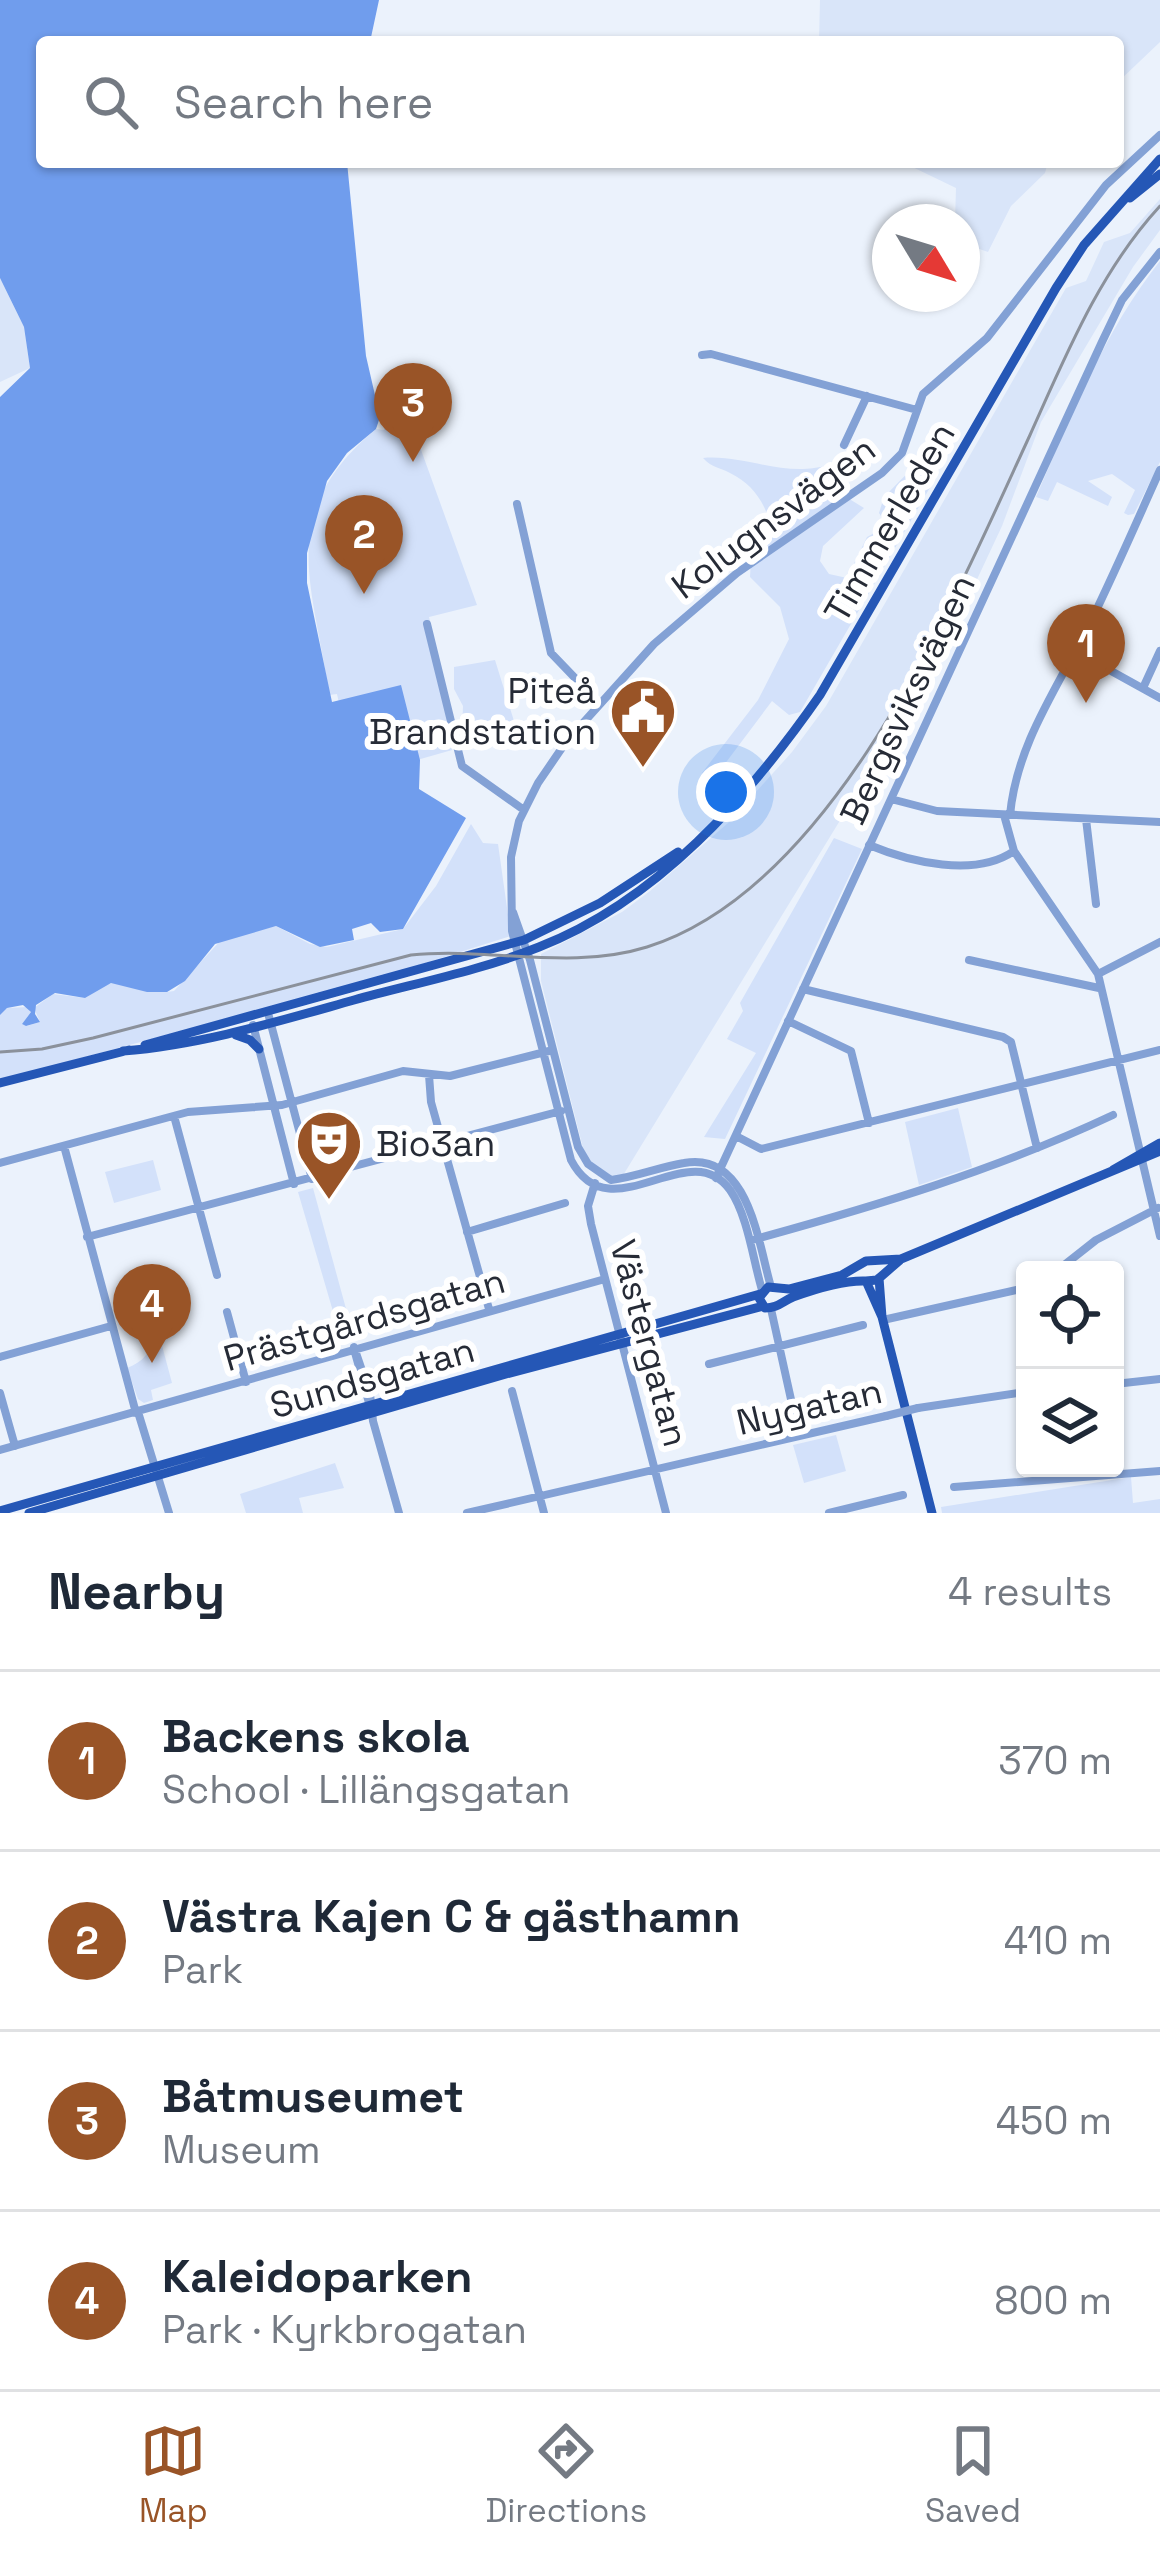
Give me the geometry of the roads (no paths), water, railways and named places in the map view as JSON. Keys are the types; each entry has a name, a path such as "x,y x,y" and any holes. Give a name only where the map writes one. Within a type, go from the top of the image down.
{"main road":[{"name":"Timmerleden","path":"0,1082 270,1019 521,947 600,903 697,838 784,747 820,695 1056,288 1108,217 1160,159"},
{"name":"Timmerleden","path":"1108,217 1160,173"},
{"name":"Timmerleden","path":"123,1052 225,1034 252,1023"},
{"path":"225,1034 250,1040 259,1049"},
{"name":"Sundsgatan","path":"29,1513 768,1290 827,1280 866,1261 901,1259 1160,1147"},
{"name":"Sundsgatan","path":"620,1338 865,1281 901,1259"},
{"path":"878,1262 882,1319"},
{"path":"860,1267 882,1319 932,1513"},
{"path":"768,1290 771,1306"},
{"path":"768,1290 771,1306"},
{"name":"Sundsgatan","path":"0,1511 156,1473"}],"street":[{"name":"Kolugnsvägen","path":"521,947 512,911 511,857 524,810 538,782 599,703 698,603 882,473 902,453 923,394 987,338 1106,185 1160,135"},
{"name":"Bergsviksvägen","path":"717,1174 1122,300 1160,252"},
{"path":"702,355 916,410"},
{"path":"844,446 866,396"},
{"path":"845,412 858,416"},
{"path":"1160,470 1022,753 1007,815 1014,851 1098,974 1158,1208 1160,1235"},
{"path":"517,505 550,653 599,703"},
{"path":"428,624 462,766 524,810"},
{"path":"1075,651 1160,698"},
{"path":"1142,688 1160,651"},
{"path":"891,799 921,809 1160,822"},
{"path":"1086,819 1096,904"},
{"path":"869,845 896,856 981,866 1014,851"},
{"path":"1098,974 1160,943"},
{"path":"521,947 564,1111 571,1160 580,1178 614,1190 685,1173 717,1174"},
{"path":"969,960 1099,988"},
{"path":"802,989 1003,1036 1011,1042 1037,1148"},
{"path":"270,1019 312,1179"},
{"path":"788,1022 850,1052 868,1123"},
{"path":"252,1023 294,1184"},
{"path":"736,1136 761,1149 1160,1050"},
{"path":"0,1162 210,1108 291,1102 403,1071 450,1076 549,1051"},
{"path":"429,1075 442,1143 489,1309"},
{"path":"87,1237 564,1111"},
{"path":"564,1111 578,1147 598,1174 611,1180 696,1161 744,1197 768,1290"},
{"path":"752,1240 881,1205 1113,1115"},
{"path":"174,1116 218,1275"},
{"path":"64,1146 111,1326 169,1513"},
{"name":"Västergatan","path":"598,1174 588,1206 591,1224 666,1513"},
{"path":"467,1232 565,1203"},
{"path":"1069,1261 1096,1240 1158,1208"},
{"name":"Prästgårdsgatan","path":"0,1450 605,1279"},
{"path":"882,1319 1016,1290"},
{"path":"771,1306 796,1422"},
{"path":"227,1312 246,1382"},
{"path":"709,1364 863,1324"},
{"path":"0,1357 111,1326"},
{"path":"354,1347 399,1513"},
{"path":"1124,1383 1160,1379"},
{"path":"512,1391 544,1513"},
{"path":"0,1393 15,1446"},
{"name":"Nygatan","path":"467,1513 918,1408 1016,1393"},
{"path":"954,1486 1160,1471"},
{"path":"830,1513 904,1495"}],"water":[{"path":"0,0 379,0 371,36 36,36 36,168 348,168 366,356 380,417 376,429 347,453 327,481 307,553 307,583 332,702 401,685 420,760 419,789 466,818 403,929 380,932 371,923 352,929 354,940 320,947 276,926 215,944 185,981 167,992 111,983 85,998 55,993 36,1005 40,1022 22,1024 31,1012 23,1005 7,1008 0,1015 0,397 30,368 24,327 0,278"}],"railway":[{"path":"0,1052 93,1038 411,955 559,958 618,954 647,947 714,915 775,865 831,803 880,731 965,576 1086,315 1119,258 1160,206"}],"place":[{"name":"Båtmuseumet","path":"413,462"},
{"name":"Västra Kajen C & gästhamn","path":"364,594"},
{"name":"Backens skola","path":"1086,703"},
{"name":"Piteå Brandstation","path":"643,770"},
{"name":"Bio3an","path":"329,1202"},
{"name":"Kaleidoparken","path":"152,1363"}]}
